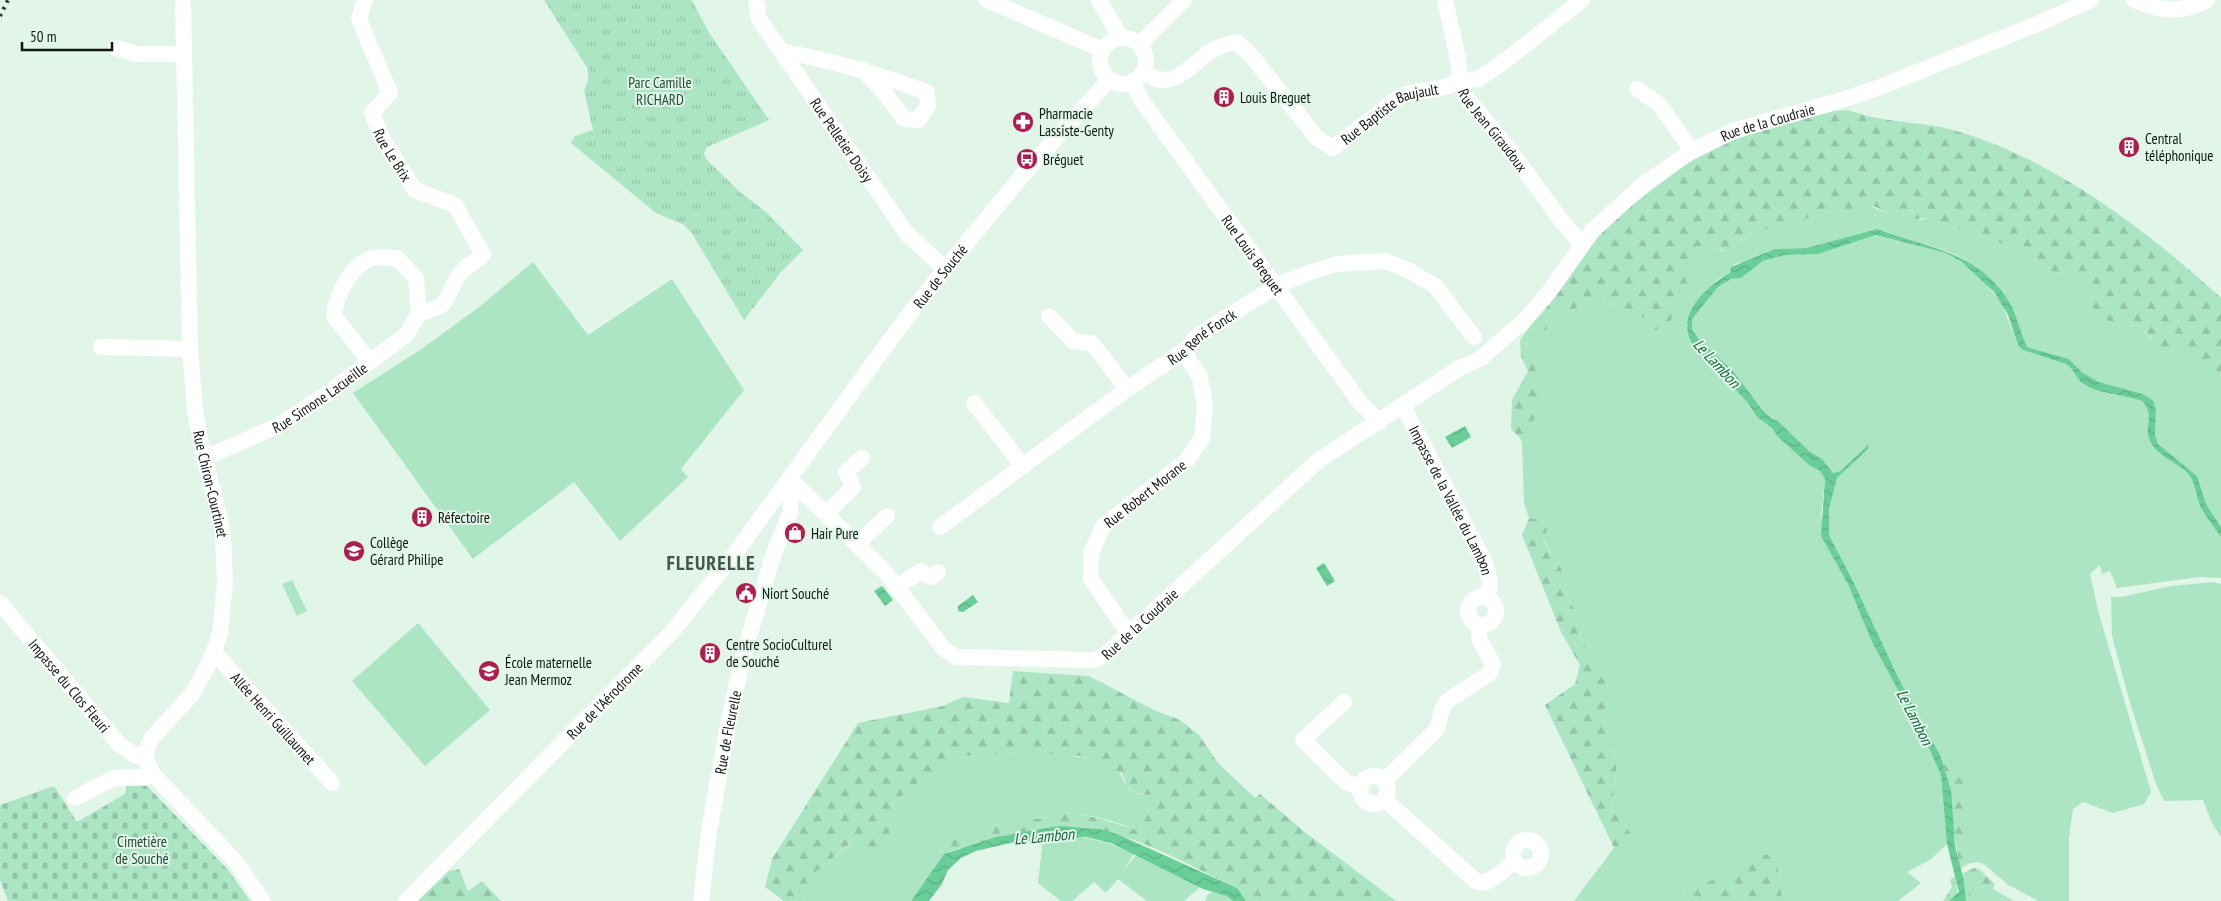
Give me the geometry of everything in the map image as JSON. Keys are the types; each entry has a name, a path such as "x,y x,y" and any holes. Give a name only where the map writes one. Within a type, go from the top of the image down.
{"street":[{"name":"Rue Chiron-Courtinet","path":"145,755 151,739 192,694 214,652 224,609 225,552 223,534 204,458 196,411 190,349 183,0"},
{"name":"Rue Le Brix","path":"366,0 359,19 390,93 372,113 383,140 415,190 455,204 483,254 460,274 445,303 439,308 418,313"},
{"name":"Rue Pelletier Doisy","path":"756,0 759,19 907,234 945,269"},
{"path":"987,0 1103,50"},
{"path":"1099,0 1121,38"},
{"path":"1140,44 1184,0"},
{"path":"1460,81 1478,79 1501,64 1582,0"},
{"name":"Rue de la Coudraie","path":"788,482 826,514 886,573 942,648 956,657 1094,660 1105,656 1128,633 1320,460 1461,367 1480,359 1506,337 1526,319 1549,292 1593,230 1645,183 1692,150 1733,130 1842,100 1880,86 2091,0"},
{"path":"2134,0 2150,8 2176,10 2207,0"},
{"name":"Rue Jean Giraudoux","path":"1444,3 1458,60 1460,81 1469,102 1510,150 1566,227 1582,245"},
{"path":"1121,38 1129,38 1140,44 1146,55 1138,77 1118,84 1109,80 1101,68 1100,60 1103,50 1112,41 1121,38"},
{"name":"Rue Baptiste Baujault","path":"1138,77 1158,80 1175,78 1193,67 1207,54 1223,45 1237,42 1250,54 1317,138 1333,148 1399,97 1460,81"},
{"path":"116,48 137,54 183,54"},
{"path":"781,51 862,68"},
{"name":"Rue Louis Breguet","path":"1138,77 1142,101 1362,404 1380,422"},
{"name":"Rue de Souché","path":"788,482 895,334 945,269 1027,170 1109,80"},
{"path":"1637,89 1659,104 1692,150"},
{"path":"370,362 334,316 336,303 351,272 370,259 397,258 416,278 418,313"},
{"name":"Rue René Fonck","path":"940,527 1127,389 1188,348 1196,337 1276,287 1305,274 1336,264 1385,261 1410,271 1435,286 1474,336"},
{"name":"Rue Simone Lacueille","path":"204,458 280,425 406,336 418,313"},
{"path":"1049,316 1073,341 1092,343 1127,389"},
{"path":"1474,336 1496,340 1506,337"},
{"name":"Rue de la Coudraie","path":"1461,367 1473,350 1474,336"},
{"path":"101,347 190,349"},
{"name":"Rue Robert Morane","path":"1128,633 1091,579 1091,553 1102,526 1187,460 1202,438 1206,406 1200,377 1188,359 1188,348"},
{"path":"974,403 1022,465"},
{"name":"Impasse de la Vallée du Lambon","path":"1384,781 1437,729 1442,710 1447,701 1490,673 1492,664 1479,639 1480,625 1489,624 1495,618 1496,608 1487,598 1490,582 1485,564 1403,406"},
{"path":"826,514 853,487 846,472 862,458"},
{"name":"Rue de l'Aérodrome","path":"406,901 671,633 788,482"},
{"name":"Rue de Fleurelle","path":"701,901 709,831 728,725 744,653 779,538 790,513 791,502 788,482"},
{"path":"769,508 775,517 779,538"},
{"path":"857,544 887,516"},
{"path":"896,587 920,571 931,577 938,572"},
{"name":"Impasse du Clos Fleuri","path":"0,603 119,744 136,756 145,755"},
{"name":"Allée Henri Guillaumet","path":"214,652 332,783"},
{"path":"1344,702 1303,740 1346,782 1361,788"},
{"path":"145,755 151,772 235,860 263,901"},
{"path":"75,798 114,778 146,777 151,772"},
{"path":"1372,776 1384,781 1388,792 1384,799 1377,803 1368,802 1362,796 1361,788 1365,780 1372,776"},
{"path":"1384,799 1477,882 1482,884 1488,882 1514,862"}],"green space":[{"name":"Parc Camille RICHARD","path":"544,0 692,0 708,31 769,120 707,147 704,154 707,160 740,192 766,212 803,250 781,272 744,320 691,232 684,225 656,213 571,143 575,136 593,130 584,91 588,80 588,69"},
{"path":"1848,110 1867,116 1949,129 1986,141 2023,157 2059,176 2129,222 2192,272 2221,298 2221,385 2178,347 2159,347 2140,326 2121,325 2102,318 2089,302 2080,279 2071,273 2055,274 2027,256 2014,252 1999,242 1928,218 1913,219 1904,208 1897,212 1887,213 1876,207 1866,206 1835,215 1820,209 1807,219 1792,226 1776,230 1760,228 1738,241 1731,250 1696,248 1690,290 1665,329 1652,330 1648,320 1630,310 1582,298 1577,308 1554,315 1550,327 1543,332 1529,328 1585,251 1618,216 1689,162 1734,140 1754,133 1834,111"},
{"path":"1868,205 1890,213 1904,208 1920,220 1928,218 1999,242 2014,252 2027,256 2055,274 2071,273 2080,279 2089,302 2121,325 2140,326 2152,340 2160,345 2178,347 2221,385 2221,527 2206,504 2197,476 2158,444 2155,435 2156,411 2154,402 2143,394 2099,382 2083,373 2069,359 2027,347 2012,308 1999,289 1964,259 1947,251 1877,229 1806,248 1775,249 1747,261 1734,264 1730,273 1717,280 1686,325 1757,417 1772,428 1778,437 1809,465 1820,471 1825,479 1821,516 1872,642 1926,742 1941,775 1947,844 1930,860 1907,872 1921,883 1898,901 1783,901 1779,888 1780,870 1767,854 1720,874 1710,881 1683,889 1689,901 1574,901 1614,848 1636,840 1612,809 1617,763 1604,719 1610,692 1594,655 1579,638 1584,623 1568,600 1566,578 1543,539 1547,529 1542,520 1529,518 1524,503 1522,443 1529,438 1543,391 1535,378 1535,366 1528,344 1520,340 1529,328 1543,332 1550,327 1554,315 1577,308 1582,298 1630,310 1648,320 1693,274 1695,248 1706,246 1723,251 1760,228 1776,230 1792,226 1807,219 1820,209 1835,215"},
{"path":"1876,235 1946,253 1962,262 1984,282 2001,302 2018,345 2023,350 2066,364 2084,383 2098,391 2142,401 2150,414 2148,435 2152,444 2189,475 2195,486 2200,506 2221,537 2221,578 2199,577 2117,588 2110,571 2102,574 2100,565 2090,574 2099,614 2151,792 2144,804 2113,813 2083,802 2073,809 2069,838 2069,901 2038,901 2007,884 1985,865 1965,856 1965,810 1960,801 1960,792 1964,786 1947,754 1940,755 1898,677 1829,535 1829,509 1837,478 1868,449 1868,445 1839,471 1833,473 1822,459 1809,451 1778,421 1772,419 1700,341 1692,329 1692,319 1718,287 1731,279 1741,278 1763,261 1785,255 1818,254"},
{"path":"533,262 588,335 672,279 744,390 681,469 688,477 620,541 574,482 473,559 353,393 420,350 478,308"},
{"path":"1520,340 1528,344 1535,366 1535,378 1543,391 1529,438 1522,443 1520,438 1511,429 1512,400 1528,371 1521,357"},
{"path":"1529,518 1542,520 1547,529 1543,540 1566,578 1568,600 1584,623 1579,638 1594,655 1601,667 1610,692 1604,719 1617,763 1612,809 1636,840 1614,848 1545,705 1575,684 1580,665 1561,632 1522,535"},
{"path":"292,580 307,611 297,616 282,584"},
{"path":"2213,582 2221,584 2221,837 2212,823 2203,800 2164,801 2156,784 2130,703 2112,636 2111,597 2121,597 2171,586"},
{"path":"418,623 490,710 425,766 352,681"},
{"path":"1013,671 1089,676 1154,710 1180,720 1199,735 1218,763 1255,798 1260,794 1306,833 1396,901 1246,901 1237,888 1162,852 1123,836 1082,827 957,849 944,854 940,849 954,837 972,833 991,825 998,824 1005,827 1023,817 1038,819 1060,814 1081,815 1140,831 1155,796 1135,793 1127,786 1122,773 1079,756 1019,752 965,756 916,784 891,805 891,828 881,846 869,855 858,849 852,842 816,872 802,901 784,901 765,887 772,859 858,723 943,706 963,697 1009,703"},
{"path":"1019,752 1076,756 1114,768 1132,791 1155,796 1140,831 1091,816 1060,814 1038,819 1023,817 1005,827 998,824 991,825 972,833 954,837 940,850 944,854 911,901 802,901 816,872 853,842 858,849 887,839 892,823 891,805 916,784 965,756"},
{"path":"1947,754 1958,762 1966,782 1960,792 1960,801 1965,810 1965,856 1980,862 1971,863 1960,868 1940,755"},
{"name":"Cimetière de Souché","path":"54,786 77,822 125,794 127,786 147,786 229,871 250,901 8,901 0,880 0,805"},
{"path":"1087,838 1103,842 1134,854 1123,871 1136,855 1200,887 1184,901 1147,901 1118,879 1106,893 1094,882 1072,901 1061,901 1038,883 1043,839"},
{"path":"1767,854 1773,859 1779,870 1783,901 1689,901 1683,889 1710,881 1720,874"},
{"path":"1974,868 1979,869 1995,884 1993,889 1982,887 1971,891 1970,901 1966,901 1962,874"},
{"path":"459,869 468,891 482,881 501,901 418,901 449,871"},
{"path":"1955,876 1959,901 1943,901 1952,887 1950,880"},
{"path":"1982,887 1993,889 2014,901 1970,901 1971,891"},
{"path":"1213,892 1227,896 1233,901 1205,901 1208,894"}],"water":[{"name":"Le Lambon","path":"1877,229 1953,254 1986,274 2000,289 2012,307 2027,347 2069,359 2083,373 2099,382 2143,394 2151,399 2154,402 2156,411 2155,435 2158,444 2197,476 2206,504 2221,527 2221,537 2201,508 2189,475 2153,446 2148,436 2148,412 2142,401 2103,392 2087,386 2081,382 2066,364 2023,350 2018,345 2008,315 1994,292 1962,262 1946,253 1876,235 1818,254 1785,255 1763,261 1741,278 1731,279 1718,287 1692,319 1692,329 1700,341 1732,370 1761,408 1772,419 1778,421 1809,451 1822,459 1833,473 1840,471 1869,444 1868,449 1837,478 1829,509 1829,535 1898,677 1940,755 1951,790 1955,846 1964,881 1966,901 1949,901 1959,892 1947,844 1941,775 1926,742 1872,642 1848,584 1821,536 1825,479 1820,471 1809,465 1778,437 1772,428 1757,417 1748,403 1692,343 1688,332 1690,312 1696,302 1712,285 1730,273 1731,267 1775,249 1806,248"},
{"path":"1465,426 1471,437 1452,448 1445,437"},
{"path":"1324,563 1335,581 1327,586 1316,568"},
{"path":"882,586 893,600 885,606 874,591"},
{"path":"973,595 978,602 963,612 958,611 958,606"},
{"name":"Le Lambon","path":"1059,826 1099,829 1117,834 1237,888 1246,901 1233,901 1227,896 1203,889 1111,843 1086,837 1015,842 976,851 961,858 948,870 942,884 929,901 911,901 944,854 996,837"}],"railway":[{"path":"0,16 8,0"}],"place":[{"name":"Louis Breguet","path":"1224,97"},
{"name":"Pharmacie Lassiste-Genty","path":"1023,122"},
{"name":"Central téléphonique","path":"2129,147"},
{"name":"Bréguet","path":"1027,159"},
{"name":"Réfectoire","path":"422,517"},
{"name":"Hair Pure","path":"795,533"},
{"name":"Collège Gérard Philipe","path":"354,551"},
{"name":"Niort Souché","path":"746,593"},
{"name":"Centre SocioCulturel de Souché","path":"710,653"},
{"name":"École maternelle Jean Mermoz","path":"489,671"}],"district":[{"name":"FLEURELLE","path":"711,563"}]}
